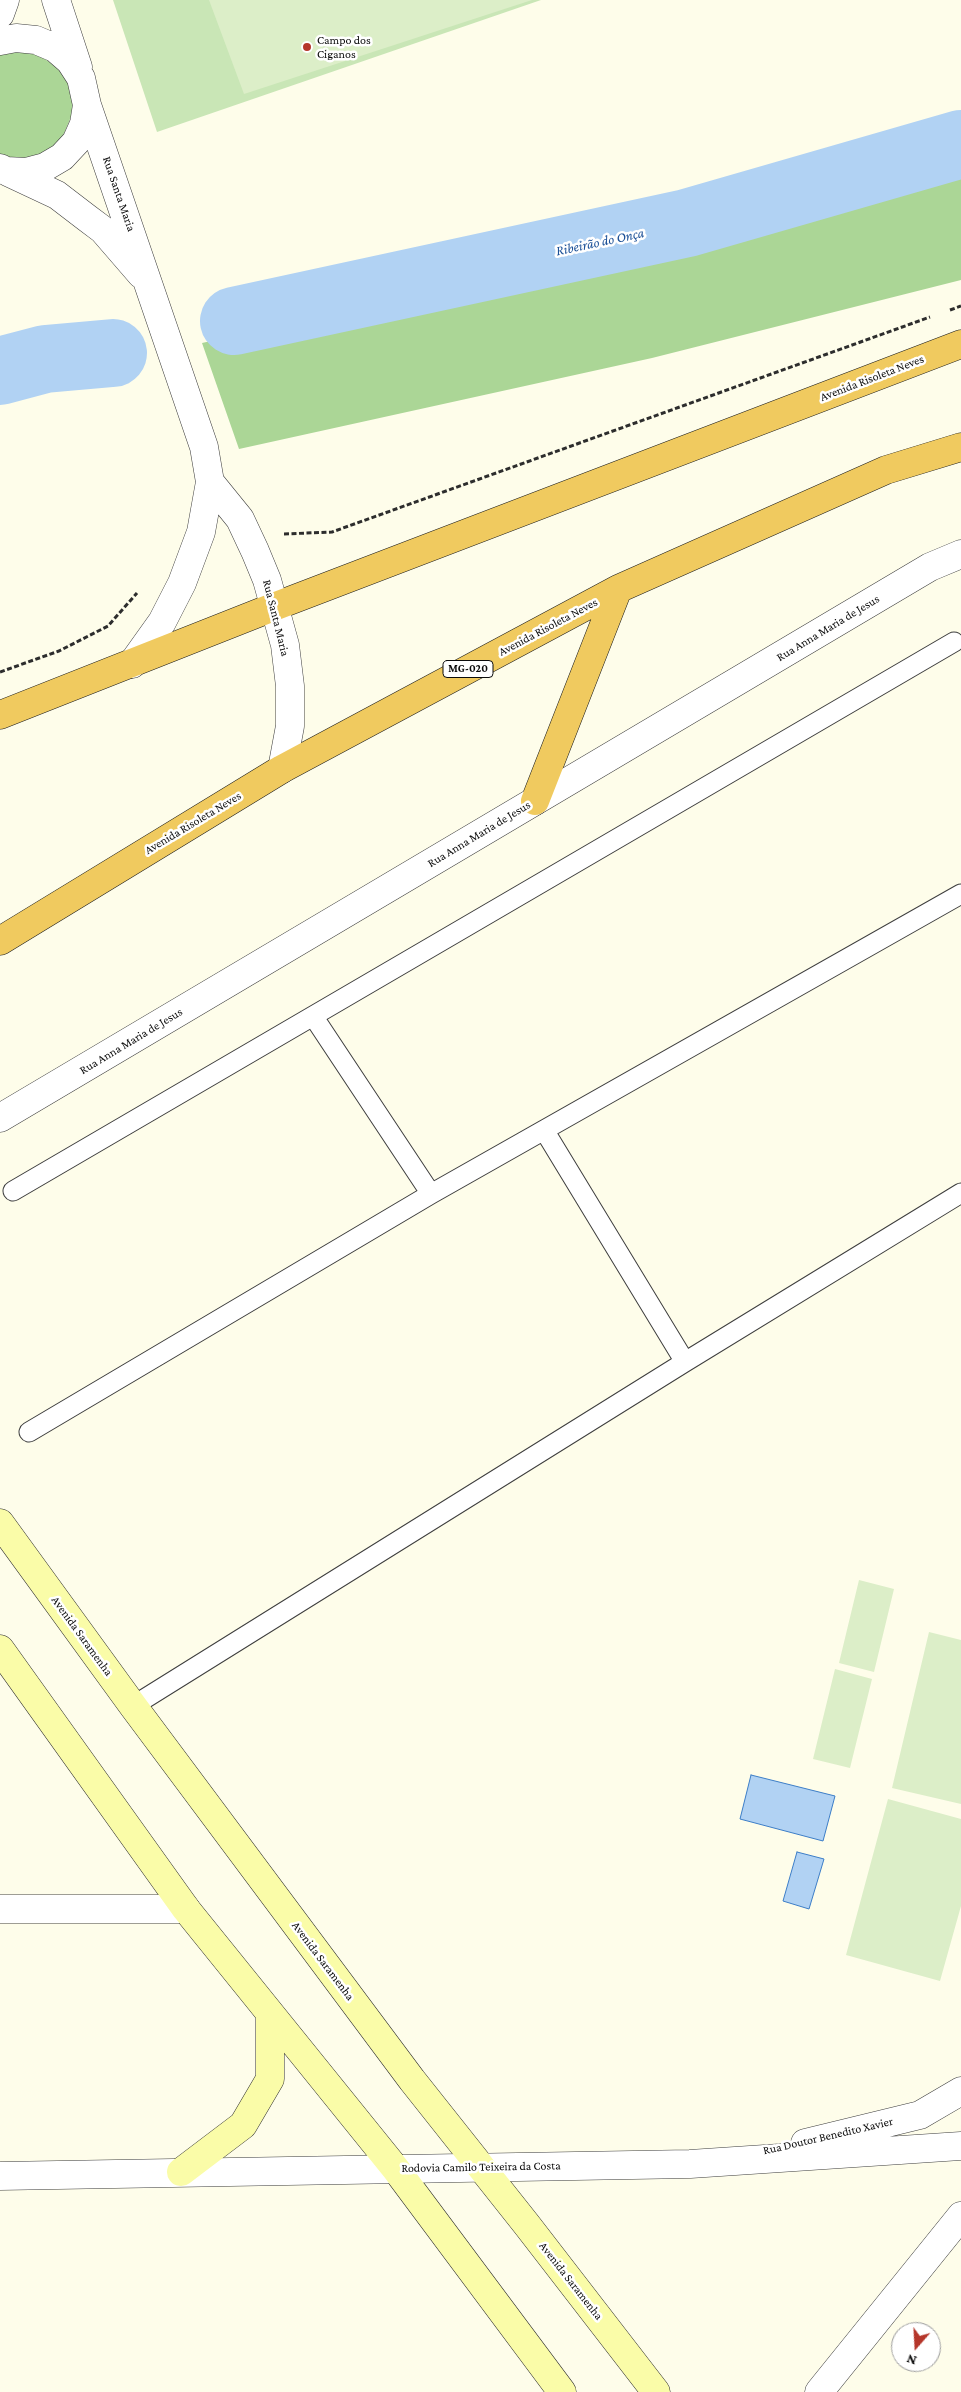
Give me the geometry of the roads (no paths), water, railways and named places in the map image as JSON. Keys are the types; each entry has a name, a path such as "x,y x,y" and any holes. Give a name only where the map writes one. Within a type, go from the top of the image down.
{"highway":[{"name":"Avenida Risoleta Neves","path":"0,715 276,606 961,344"},
{"name":"Avenida Risoleta Neves","path":"0,941 282,769 618,589 886,470 961,447"},
{"path":"535,801 618,589"}],"main road":[{"name":"Avenida Saramenha","path":"0,1523 133,1706 412,2080 656,2392"},
{"path":"0,1648 186,1910 395,2168 562,2392"},
{"path":"181,2172 242,2125 270,2078 270,2016"}],"street":[{"path":"0,14 5,0"},
{"path":"3,170 26,172 45,167 62,157 76,142 84,124 87,104 82,78 56,0"},
{"path":"0,41 16,38 36,40 55,48 70,61 82,78"},
{"name":"Rua Santa Maria","path":"87,104 204,447 210,482 201,532 182,583 162,622 132,664"},
{"name":"Rua Santa Maria","path":"3,170 57,195 103,230 153,295"},
{"name":"Rua Santa Maria","path":"210,482 240,519 247,534 267,580 286,645 290,686 290,726 282,769"},
{"name":"Rua Anna Maria de Jesus","path":"0,1118 921,572 961,554"},
{"path":"0,1909 186,1910"},
{"name":"Rua Doutor Benedito Xavier","path":"690,2164 820,2140 920,2115 961,2091"},
{"name":"Rodovia Camilo Teixeira da Costa","path":"0,2176 690,2164 961,2146"},
{"path":"819,2392 961,2216"}],"lane":[{"path":"13,1191 954,642"},
{"path":"29,1432 431,1194 961,894"},
{"path":"313,1016 431,1194"},
{"path":"544,1130 685,1362"},
{"path":"133,1706 685,1362 961,1193"}],"water":[{"path":"751,1775 835,1796 823,1841 740,1819"},
{"path":"797,1852 824,1859 809,1909 783,1901"}],"waterway":[{"name":"Ribeirão do Onça","path":"234,321 687,223 961,144"},
{"name":"Ribeirão do Onça","path":"0,371 45,359 113,353"}],"place":[{"name":"Campo dos Ciganos","path":"307,47"}]}
